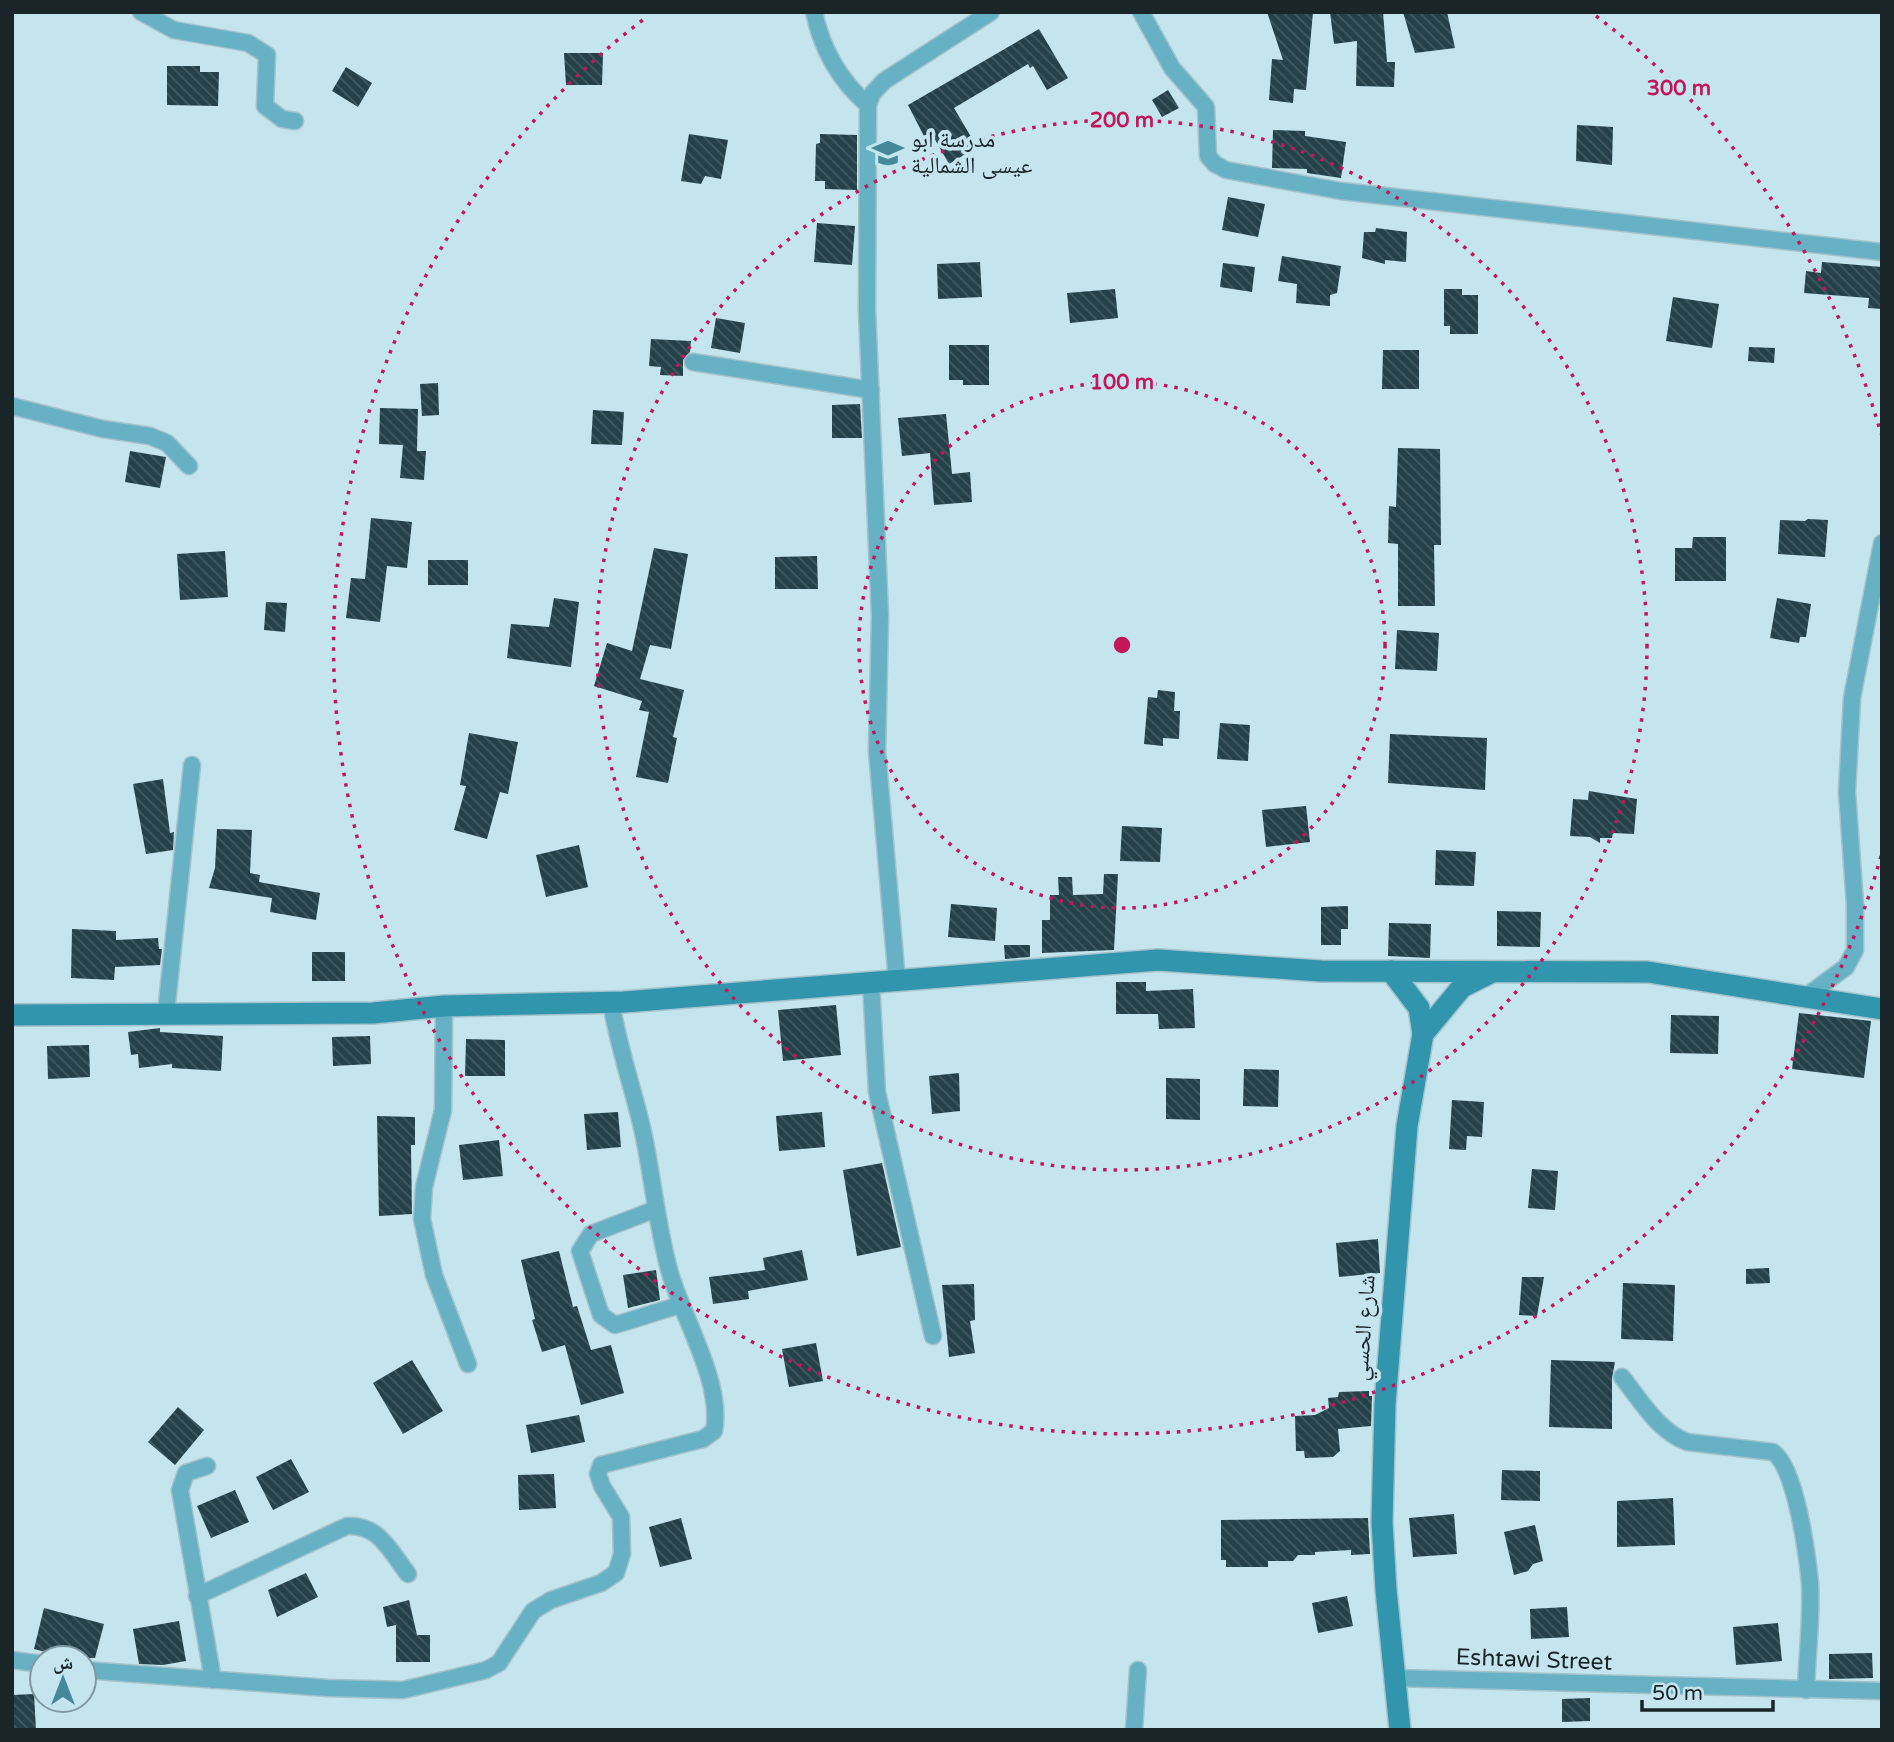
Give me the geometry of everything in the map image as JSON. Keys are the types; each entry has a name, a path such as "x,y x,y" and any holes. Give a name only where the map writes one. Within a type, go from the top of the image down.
{"street":[{"path":"141,12 174,30 258,47 267,55 265,106 282,120 295,121"},
{"path":"814,12 834,69 845,85 868,105"},
{"path":"897,981 877,751 880,604 867,310 868,105 872,94 884,81 991,12"},
{"path":"1141,12 1172,68 1206,107 1208,156 1226,170 1325,189 1882,252"},
{"path":"693,362 871,390"},
{"path":"12,406 103,429 149,436 167,443 189,466"},
{"path":"1808,995 1846,967 1855,950 1855,905 1847,792 1852,698 1882,543"},
{"path":"166,1013 192,765"},
{"path":"12,1015 373,1013 443,1006 611,1002 1158,960 1321,971 1648,972 1808,995 1882,1009"},
{"path":"1423,1034 1462,987 1498,970"},
{"path":"1391,971 1419,1008 1423,1034"},
{"path":"871,983 877,1092 933,1336"},
{"path":"98,1671 328,1688 403,1690 428,1686 486,1670 499,1663 533,1611 551,1601 601,1583 616,1573 622,1554 621,1517 602,1486 598,1474 601,1465 703,1439 714,1431 716,1408 706,1370 680,1305 656,1209 643,1133 617,1038 611,1002"},
{"path":"443,1006 443,1110 424,1187 422,1219 434,1275 468,1364"},
{"name":"شارع الحسي","path":"1400,1730 1382,1522 1385,1404 1404,1156 1423,1034"},
{"path":"656,1209 591,1234 580,1251 601,1315 615,1325 680,1305"},
{"path":"1622,1377 1660,1427 1675,1437 1688,1442 1773,1452 1781,1458 1793,1488 1810,1584 1806,1690"},
{"path":"207,1466 186,1473 180,1490 213,1680"},
{"path":"197,1596 347,1526 363,1525 372,1529 408,1574"},
{"path":"1134,1730 1138,1670"},
{"name":"Eshtawi Street","path":"1394,1678 1882,1691"}],"building":[{"path":"1267,12 1313,12 1306,90 1294,89 1293,103 1269,100 1272,59 1283,60"},
{"path":"1330,12 1383,12 1387,62 1395,62 1394,87 1356,86 1357,41 1334,44"},
{"path":"1403,12 1447,12 1455,48 1415,53"},
{"path":"1039,29 1068,78 1047,90 1033,66 1030,68 1028,64 954,108 977,147 949,164 933,136 926,140 908,105"},
{"path":"564,53 603,53 602,85 566,85"},
{"path":"167,66 200,66 200,72 219,72 218,106 167,105"},
{"path":"346,67 372,83 358,107 332,91"},
{"path":"1168,90 1179,108 1162,117 1152,100"},
{"path":"1577,125 1613,127 1612,165 1576,161"},
{"path":"1273,130 1305,131 1305,136 1346,142 1341,178 1307,173 1307,169 1272,168"},
{"path":"689,134 728,140 721,179 705,176 701,184 681,181"},
{"path":"820,134 857,135 857,190 825,189 825,181 815,181 816,144 820,143"},
{"path":"1228,197 1265,204 1258,237 1222,230"},
{"path":"817,223 855,226 852,265 814,262"},
{"path":"1376,228 1407,232 1406,262 1385,260 1385,264 1362,258 1364,232 1375,232"},
{"path":"1282,256 1341,266 1337,293 1330,295 1330,306 1296,303 1297,284 1278,281"},
{"path":"980,262 982,297 938,299 937,264"},
{"path":"1822,262 1882,267 1882,309 1868,308 1869,298 1804,293 1806,271 1821,273"},
{"path":"1223,263 1255,267 1252,292 1220,287"},
{"path":"1115,289 1118,318 1070,323 1067,293"},
{"path":"1444,289 1462,289 1462,295 1478,295 1478,334 1450,334 1450,326 1444,326"},
{"path":"1673,297 1719,304 1712,348 1666,341"},
{"path":"716,318 745,323 740,353 711,348"},
{"path":"651,339 691,341 690,352 683,360 683,376 660,375 661,367 649,366"},
{"path":"949,345 989,345 989,385 963,385 963,380 949,380"},
{"path":"1749,347 1775,348 1774,363 1748,361"},
{"path":"1383,350 1419,350 1419,389 1382,389"},
{"path":"438,383 439,415 422,416 420,384"},
{"path":"860,404 862,438 832,438 832,405"},
{"path":"380,408 418,409 417,451 426,451 424,480 400,478 403,445 379,444"},
{"path":"593,410 624,412 622,445 591,444"},
{"path":"946,414 952,474 970,472 972,502 934,505 930,453 902,456 898,418"},
{"path":"1398,448 1440,449 1441,545 1434,545 1435,606 1398,606 1398,544 1388,543 1389,506 1396,507"},
{"path":"130,451 166,457 160,488 125,482"},
{"path":"371,518 412,522 407,568 387,566 380,622 346,618 351,578 365,579"},
{"path":"1780,520 1828,520 1825,557 1778,554"},
{"path":"1693,537 1726,537 1726,581 1675,581 1675,548 1692,548"},
{"path":"654,548 688,554 671,649 650,645 640,679 684,690 673,737 677,738 668,783 636,777 649,712 639,710 642,701 594,686 607,643 632,651"},
{"path":"225,551 228,597 180,600 177,554"},
{"path":"817,556 818,589 775,589 775,557"},
{"path":"428,560 468,560 468,585 428,585"},
{"path":"554,598 579,602 571,667 507,658 511,624 549,627"},
{"path":"1777,598 1811,604 1806,637 1800,637 1799,643 1770,638"},
{"path":"266,602 287,603 285,632 264,630"},
{"path":"1397,630 1439,633 1437,671 1395,669"},
{"path":"1158,690 1175,692 1174,711 1180,711 1179,739 1163,738 1163,746 1144,744 1148,697 1157,698"},
{"path":"1220,723 1250,725 1248,761 1217,759"},
{"path":"469,733 518,742 508,794 500,792 487,839 454,830 466,786 460,785"},
{"path":"1390,734 1487,738 1485,790 1388,783"},
{"path":"163,779 170,833 174,832 173,850 146,854 133,784"},
{"path":"1589,791 1637,799 1634,834 1613,833 1612,838 1600,838 1600,843 1590,837 1570,836 1573,799 1588,800"},
{"path":"1306,806 1310,842 1266,847 1262,810"},
{"path":"1122,826 1162,828 1160,862 1120,861"},
{"path":"217,829 252,830 250,873 260,875 259,882 320,893 316,920 270,912 272,898 209,888 215,868"},
{"path":"579,845 588,887 546,897 536,855"},
{"path":"1436,850 1476,852 1474,886 1435,885"},
{"path":"1104,874 1118,874 1114,950 1042,953 1042,920 1050,920 1050,895 1059,895 1058,877 1072,877 1073,895 1103,894"},
{"path":"951,904 997,908 995,941 948,937"},
{"path":"1348,906 1348,929 1341,929 1341,945 1321,945 1321,907"},
{"path":"1497,911 1541,912 1540,947 1497,946"},
{"path":"1389,923 1431,924 1430,958 1388,956"},
{"path":"72,929 116,931 116,940 158,938 159,949 162,949 160,965 115,967 114,980 71,978"},
{"path":"1004,945 1030,945 1030,957 1005,959"},
{"path":"312,952 345,952 345,981 312,981"},
{"path":"1116,982 1146,982 1146,991 1193,989 1195,1028 1159,1029 1158,1014 1116,1014"},
{"path":"836,1005 841,1055 783,1061 778,1010"},
{"path":"1799,1013 1871,1021 1864,1078 1792,1069"},
{"path":"1671,1015 1719,1016 1718,1054 1670,1053"},
{"path":"160,1028 160,1032 223,1036 221,1071 172,1068 172,1064 139,1068 138,1054 131,1055 128,1032"},
{"path":"370,1036 371,1064 333,1066 332,1037"},
{"path":"466,1039 505,1040 505,1076 465,1076"},
{"path":"89,1045 90,1077 48,1079 47,1046"},
{"path":"1244,1069 1279,1070 1278,1107 1243,1106"},
{"path":"959,1073 960,1111 932,1114 929,1076"},
{"path":"1166,1078 1200,1079 1200,1120 1166,1119"},
{"path":"1452,1100 1484,1102 1482,1137 1467,1136 1466,1150 1449,1149"},
{"path":"618,1112 621,1147 587,1150 584,1114"},
{"path":"822,1112 825,1147 779,1151 776,1116"},
{"path":"377,1116 415,1117 415,1145 411,1145 412,1214 379,1216"},
{"path":"499,1140 503,1176 463,1180 459,1145"},
{"path":"882,1163 901,1247 857,1256 843,1170"},
{"path":"1532,1169 1558,1171 1555,1210 1528,1208"},
{"path":"1378,1239 1380,1273 1339,1277 1336,1243"},
{"path":"802,1250 808,1280 748,1291 749,1299 713,1304 709,1277 765,1270 763,1258"},
{"path":"559,1251 573,1307 577,1306 591,1350 611,1345 624,1393 581,1405 565,1345 542,1352 532,1320 535,1319 521,1260"},
{"path":"1769,1268 1770,1283 1746,1284 1746,1269"},
{"path":"656,1270 660,1300 628,1308 623,1275"},
{"path":"1522,1277 1544,1277 1537,1316 1519,1315"},
{"path":"1623,1283 1675,1285 1673,1341 1621,1339"},
{"path":"974,1284 975,1320 970,1321 975,1353 949,1357 942,1285"},
{"path":"816,1343 823,1381 789,1387 782,1349"},
{"path":"412,1360 443,1411 403,1434 373,1383"},
{"path":"1551,1360 1615,1362 1612,1378 1612,1429 1549,1427"},
{"path":"1369,1391 1369,1396 1372,1396 1371,1426 1338,1429 1340,1451 1333,1457 1305,1458 1304,1451 1296,1451 1295,1416 1315,1415 1329,1408 1328,1398 1338,1397 1339,1392"},
{"path":"178,1407 204,1430 175,1465 148,1442"},
{"path":"579,1415 585,1442 531,1453 526,1425"},
{"path":"291,1459 309,1492 273,1510 256,1477"},
{"path":"1502,1470 1540,1471 1540,1501 1501,1500"},
{"path":"554,1474 556,1508 519,1510 518,1475"},
{"path":"235,1490 249,1522 211,1538 197,1506"},
{"path":"1673,1498 1675,1545 1617,1547 1617,1501"},
{"path":"1454,1514 1457,1554 1413,1557 1409,1518"},
{"path":"681,1518 692,1559 660,1567 649,1527"},
{"path":"1368,1518 1370,1554 1351,1555 1351,1550 1315,1552 1315,1555 1298,1555 1293,1561 1268,1561 1268,1567 1226,1567 1226,1560 1221,1560 1221,1520"},
{"path":"1535,1525 1543,1561 1533,1564 1528,1571 1514,1575 1504,1532"},
{"path":"306,1573 318,1597 277,1617 268,1590"},
{"path":"1347,1596 1353,1626 1318,1633 1312,1603"},
{"path":"409,1600 417,1635 430,1635 430,1662 396,1662 396,1625 387,1627 383,1607"},
{"path":"1567,1607 1569,1637 1531,1639 1530,1609"},
{"path":"44,1608 104,1624 98,1647 98,1644 35,1644"},
{"path":"179,1621 186,1661 163,1665 139,1664 133,1629"},
{"path":"1778,1623 1782,1661 1736,1665 1733,1627"},
{"path":"1872,1653 1873,1678 1829,1679 1829,1654"},
{"path":"28,1694 28,1714 35,1714 36,1730 12,1730 12,1695"},
{"path":"1590,1698 1590,1721 1562,1722 1562,1699"}],"place":[{"name":"مدرسة ابو عيسى الشمالية","path":"888,153"}]}
